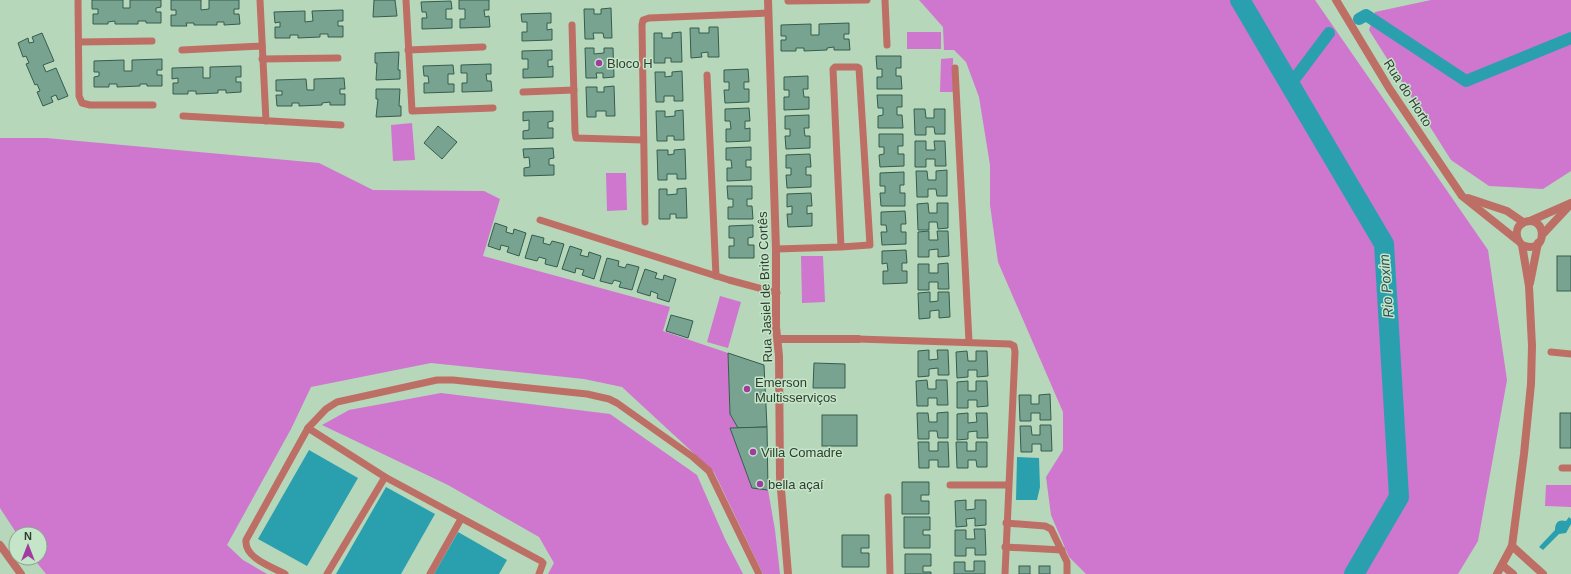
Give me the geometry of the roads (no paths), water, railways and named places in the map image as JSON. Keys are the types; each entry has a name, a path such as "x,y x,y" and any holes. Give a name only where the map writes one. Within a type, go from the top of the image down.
{"street":[{"name":"Rua Jasiel de Brito Cortês","path":"768,0 776,249 780,477 788,574"},
{"name":"Rua do Horto","path":"1336,0 1390,88 1462,196 1519,242"},
{"path":"1462,196 1507,211 1527,221 1537,223 1541,228 1542,235"},
{"path":"1497,574 1512,546 1524,454 1531,384 1532,346 1529,286 1516,233 1518,227 1527,221 1571,203"},
{"path":"1529,286 1538,244 1542,235 1571,203"},
{"path":"1519,242 1527,247 1538,244"},
{"path":"778,339 858,339"},
{"path":"0,545 21,574"},
{"path":"1512,546 1543,574"},
{"path":"1502,565 1513,574"}],"lane":[{"path":"78,0 78,96 82,103 90,106 153,105"},
{"path":"260,0 266,121"},
{"path":"406,0 412,111 493,108"},
{"path":"788,1 868,0"},
{"path":"885,0 887,45"},
{"path":"645,222 643,20 649,18 768,13"},
{"path":"572,25 576,138 643,140"},
{"path":"78,42 152,42"},
{"path":"182,50 262,46"},
{"path":"408,50 483,47"},
{"path":"262,59 338,58"},
{"path":"776,249 841,247 870,245 859,68 857,67 835,67 833,69 841,247"},
{"path":"955,68 969,342"},
{"path":"707,74 716,276"},
{"path":"524,92 574,90"},
{"path":"183,116 341,125"},
{"path":"540,220 716,276 777,293"},
{"path":"858,339 969,342 1010,344 1014,346 1015,352 1006,523 1005,574"},
{"path":"1551,352 1571,354"},
{"path":"285,574 252,556 246,547 246,540 308,428 326,409 338,402 438,380 453,380 588,394 617,403 693,457 709,471 759,574"},
{"path":"308,428 385,477 541,561 543,566 539,574"},
{"path":"1562,468 1571,468"},
{"path":"327,574 385,477"},
{"path":"950,485 1008,485"},
{"path":"888,497 890,574"},
{"path":"430,574 461,518"},
{"path":"1006,523 1045,526 1051,530 1055,535 1067,562 1067,574"},
{"path":"1005,547 1062,550"}],"water":[{"path":"309,450 358,478 307,566 258,539"},
{"path":"1017,457 1039,458 1040,487 1037,500 1016,500"},
{"path":"386,487 435,514 401,574 336,574"},
{"path":"1569,517 1571,519 1571,524 1566,533 1559,534 1543,550 1539,547 1555,530 1558,522 1561,520 1566,521"},
{"path":"458,532 507,560 499,574 434,574"}],"waterway":[{"name":"Rio Poxim","path":"1240,0 1384,244 1399,497 1354,574"},
{"path":"1359,19 1366,15 1466,81 1571,38"},
{"path":"1290,85 1329,33"}],"place":[{"name":"Bloco H","path":"599,63"},
{"name":"Emerson Multisserviços","path":"747,389"},
{"name":"Villa Comadre","path":"753,452"},
{"name":"bella açaí","path":"760,484"}]}
